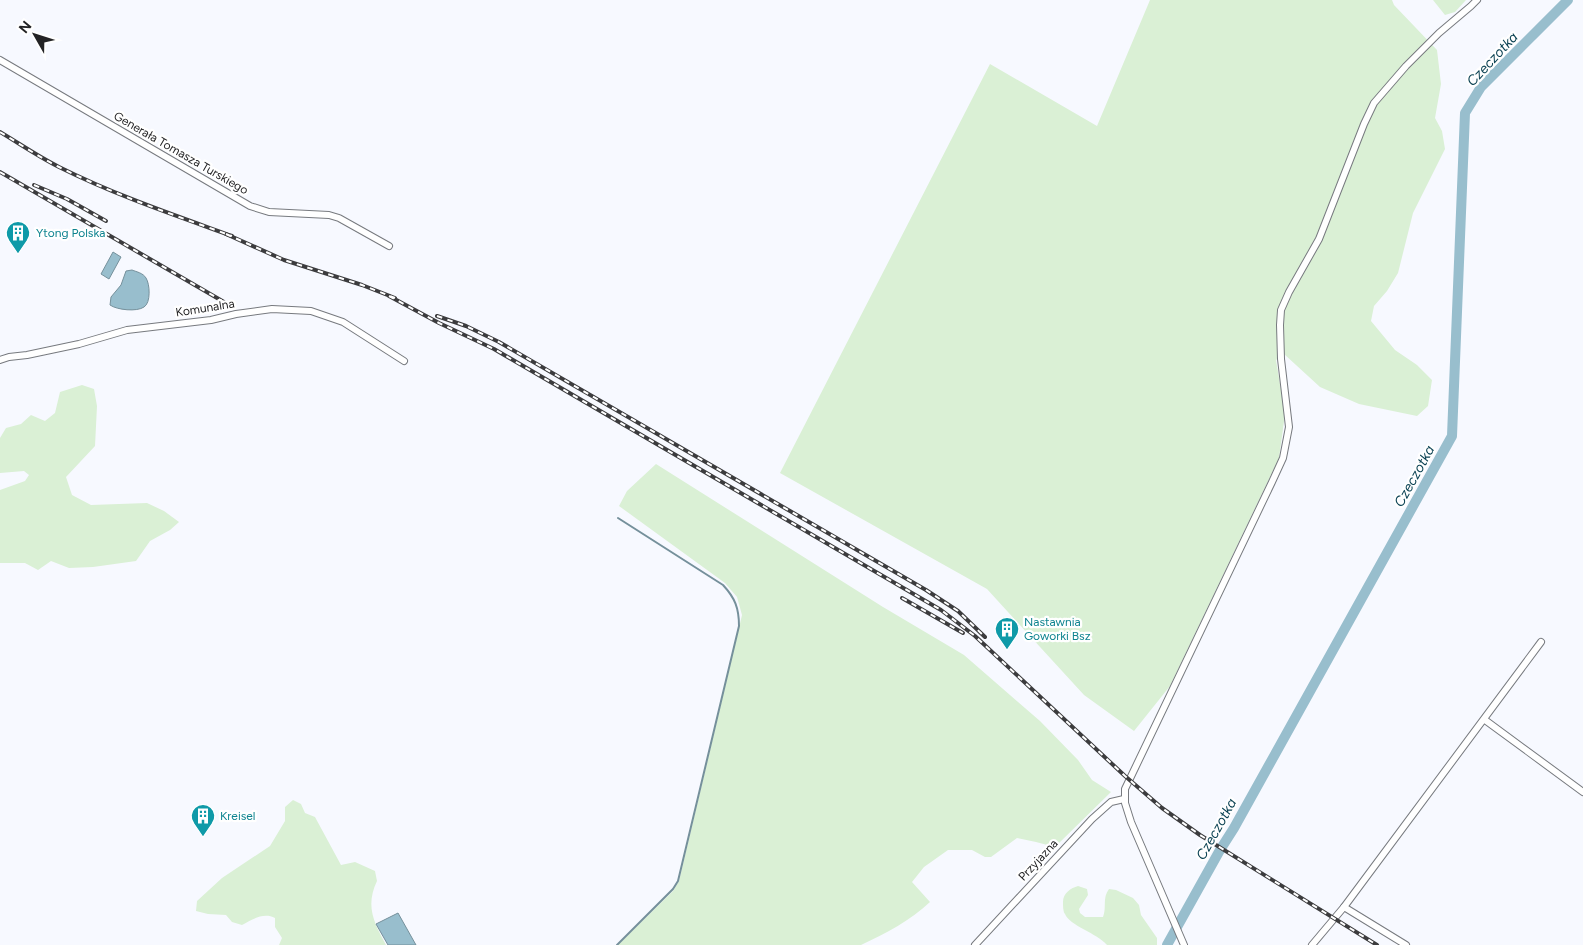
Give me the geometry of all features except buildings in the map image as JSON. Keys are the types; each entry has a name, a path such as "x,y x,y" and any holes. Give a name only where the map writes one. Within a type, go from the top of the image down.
{"street":[{"path":"1184,945 1131,822 1124,799 1124,792 1283,458 1289,427 1281,359 1280,325 1281,310 1289,292 1319,239 1374,103 1406,66 1439,33 1477,0"},
{"name":"Generała Tomasza Turskiego","path":"0,60 250,206 275,212 329,215 339,218 389,246"},
{"name":"Komunalna","path":"0,360 79,344 127,330 211,320 272,309 311,311 343,322 404,360"},
{"path":"1312,945 1344,907 1485,720 1541,642"},
{"path":"1485,720 1583,792"},
{"name":"Przyjazna","path":"974,945 1092,819 1111,802 1124,799"},
{"path":"1344,907 1406,945"}],"green space":[{"path":"1150,0 1392,0 1394,5 1437,50 1441,84 1435,118 1442,131 1445,149 1413,213 1398,273 1387,291 1374,306 1371,321 1395,350 1417,365 1432,380 1428,406 1417,416 1359,404 1320,387 1284,354 1276,360 1285,414 1279,458 1170,686 1134,731 1084,695 987,589 780,473 990,64 1097,126"},
{"path":"1433,0 1466,0 1455,12 1445,15"},
{"path":"82,385 94,389 97,406 95,446 66,477 72,495 91,505 147,503 164,511 179,522 170,530 150,541 136,561 69,568 51,561 38,570 25,563 0,563 0,490 25,481 29,475 24,471 0,473 0,438 6,428 21,424 31,415 45,421 55,413 60,392"},
{"path":"656,464 883,607 964,655 1040,721 1078,760 1092,780 1111,792 1055,847 1017,838 991,857 985,857 972,850 948,850 924,867 912,882 930,902 906,921 861,945 618,945 673,891 679,881 742,615 737,597 725,583 619,506 627,491"},
{"path":"293,800 301,804 305,813 315,817 341,865 355,862 375,871 377,881 373,890 372,914 386,945 279,945 282,938 275,927 275,918 271,916 262,916 242,925 232,922 226,915 196,911 197,901 222,878 270,846 285,821 285,807"},
{"path":"1078,886 1087,889 1088,895 1079,909 1080,913 1085,917 1103,917 1109,889 1116,890 1133,898 1139,905 1141,915 1157,938 1157,945 1107,945 1072,922 1064,913 1063,899 1068,891"}],"water":[{"path":"113,252 121,257 109,279 101,274"},
{"path":"132,270 146,278 149,289 148,302 141,309 132,310 110,305 111,297 121,285 126,271"},
{"path":"398,913 416,945 388,945 376,924"}],"waterway":[{"name":"Czeczotka","path":"1167,945 1452,436 1465,113 1481,87 1568,0"},
{"path":"617,945 673,889 678,881 739,626 736,604 731,594 723,585 618,518"}],"railway":[{"path":"0,132 44,159 102,187 232,236"},
{"path":"0,172 224,302"},
{"path":"34,185 67,199 106,221"},
{"path":"226,234 284,260 362,285 395,298"},
{"path":"389,296 439,323 494,349 941,610 975,636 1162,808 1200,835 1377,945"},
{"path":"437,316 466,326 499,342 926,590 958,611 985,637"},
{"path":"902,598 963,633"}],"place":[{"name":"Ytong Polska","path":"18,254"},
{"name":"Nastawnia Goworki Bsz","path":"1007,650"},
{"name":"Kreisel","path":"203,837"}]}
